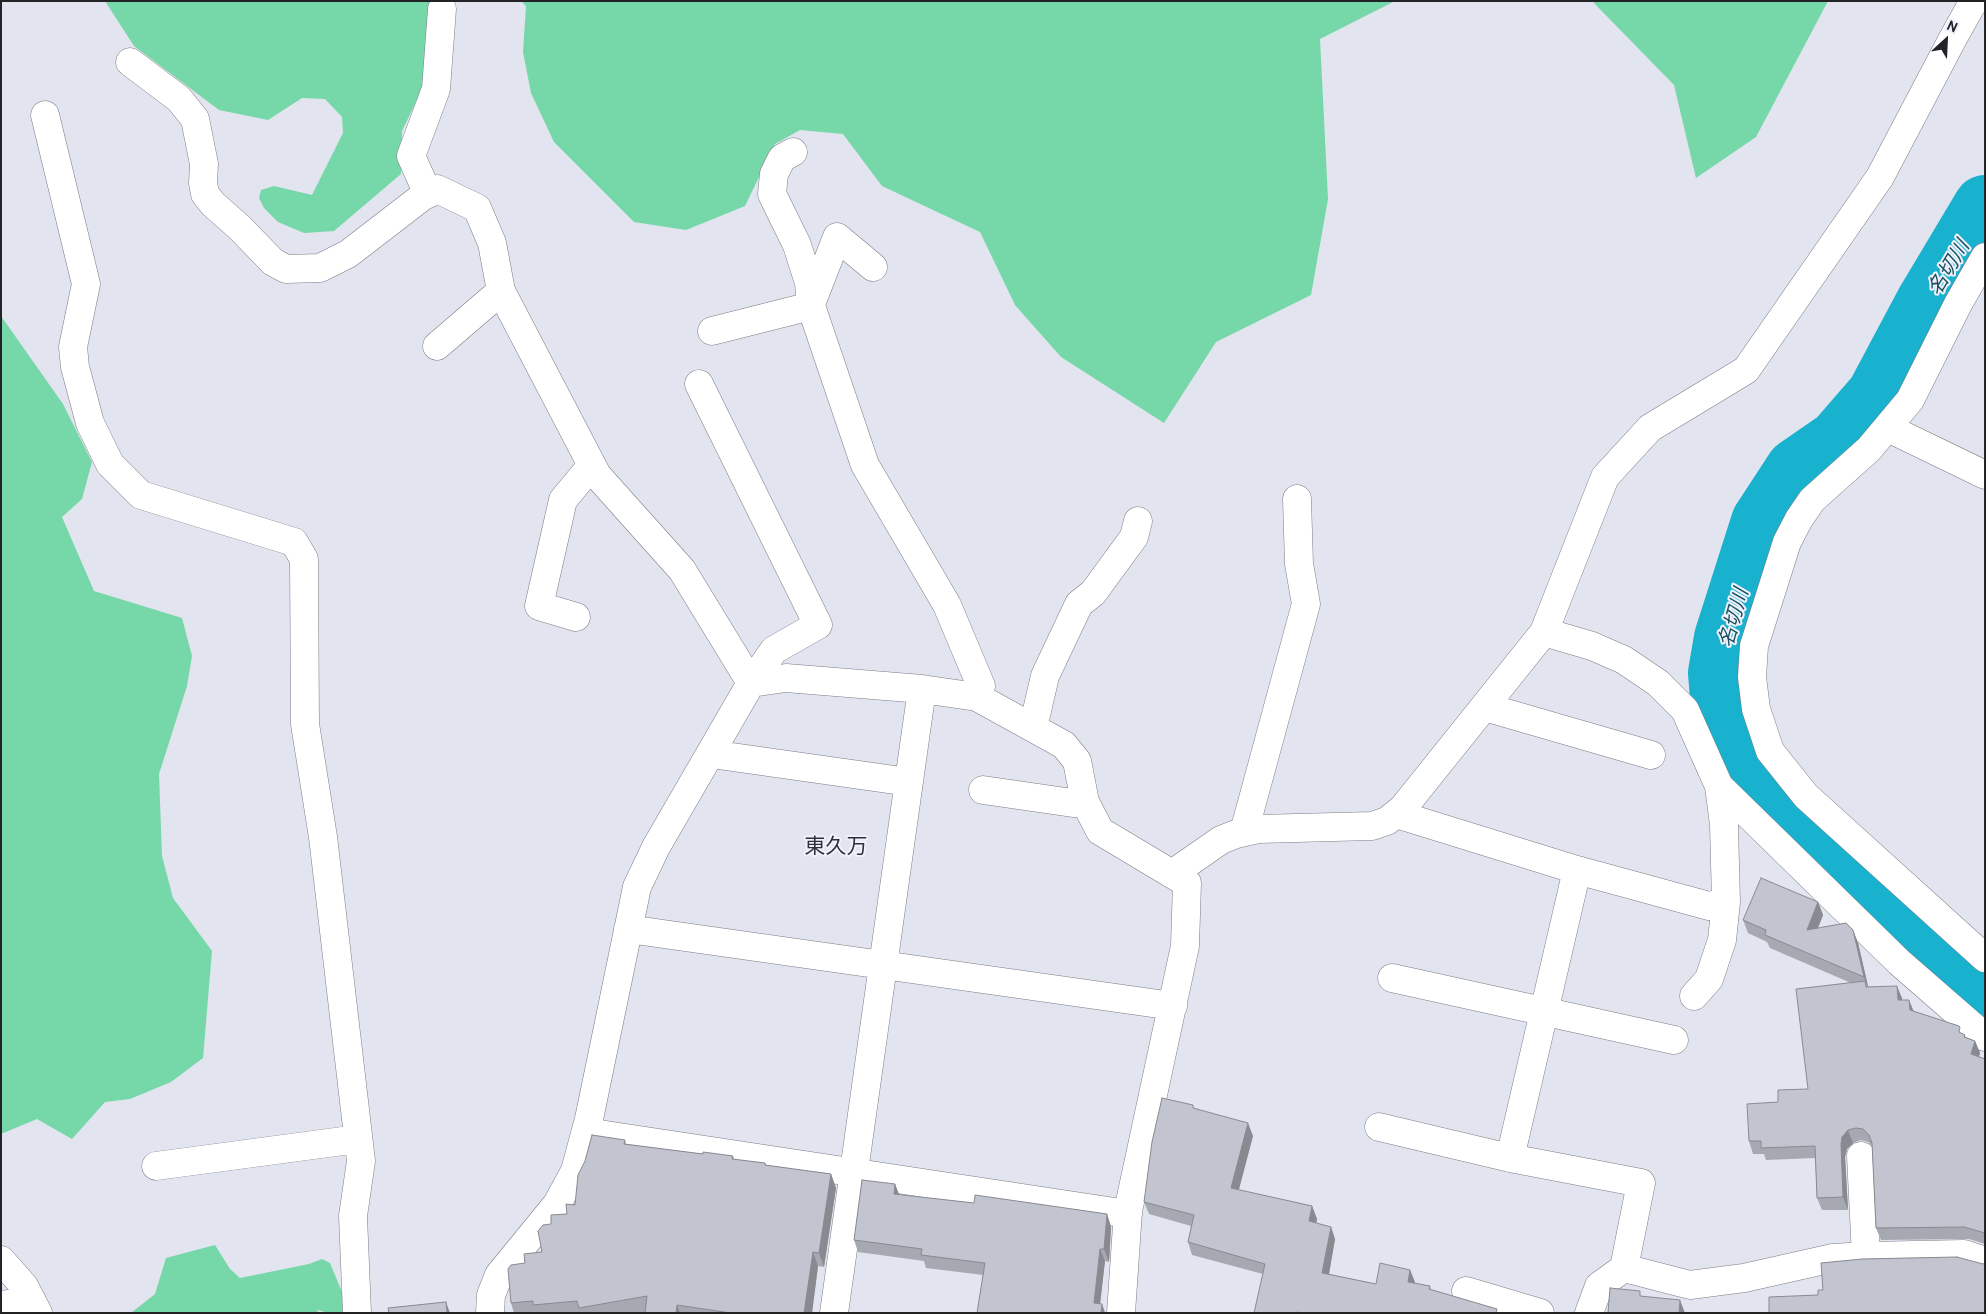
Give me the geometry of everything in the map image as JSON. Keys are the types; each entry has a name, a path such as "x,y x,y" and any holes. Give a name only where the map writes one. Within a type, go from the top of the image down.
{"street":[{"path":"1172,874 1221,840 1244,832 1258,829 1372,826 1387,821 1403,808 1544,632 1605,477 1650,428 1746,370 1880,178 1952,40 1975,1"},
{"path":"428,194 411,156 436,89 442,9"},
{"path":"130,62 179,99 195,119 204,164 204,188 213,204 239,226 273,262 286,269 320,268 348,254 437,189 477,208 492,243 501,291 597,475 682,570 751,683"},
{"path":"46,114 86,284 73,346 75,367 90,423 110,464 141,495 294,542 304,558 305,724 323,837 361,1161 353,1216 357,1313"},
{"path":"793,152 782,158 774,174 772,194 797,245 809,283 811,306 865,465 947,605 980,686 977,697"},
{"path":"811,306 837,237 872,267"},
{"path":"1985,257 1958,304 1910,400 1869,449 1812,500 1799,519 1787,542 1754,646 1752,677 1756,709 1770,751 1806,796 1985,958"},
{"path":"437,346 501,291"},
{"path":"712,331 811,306"},
{"path":"490,1313 491,1295 499,1275 557,1204 575,1171 586,1132 637,886 656,847 751,683 774,650 818,625 699,384"},
{"path":"1888,428 1985,475"},
{"path":"576,616 539,606 564,500 592,465"},
{"path":"1244,832 1306,604 1299,564 1297,498"},
{"path":"1033,728 1044,676 1079,604 1093,593 1134,537 1138,521"},
{"path":"1544,632 1592,646 1624,660 1658,683 1685,710 1719,786 1724,825 1726,902 1722,940 1709,979 1694,996"},
{"path":"751,683 786,678 922,689 977,697 1064,745 1077,761 1085,802 1100,831 1187,883 1185,946 1128,1214 1121,1313"},
{"path":"834,1313 922,689"},
{"path":"1485,707 1651,755"},
{"path":"711,754 908,782"},
{"path":"1719,786 1898,962 1985,1037"},
{"path":"983,790 1073,803 1085,802"},
{"path":"1396,814 1577,870 1709,906 1726,902"},
{"path":"1510,1158 1577,870"},
{"path":"628,930 883,964 1173,1006"},
{"path":"1392,978 1674,1040"},
{"path":"1379,1128 1510,1158 1640,1183 1624,1268 1599,1286 1589,1313"},
{"path":"586,1132 1128,1214"},
{"path":"156,1166 358,1139"},
{"path":"1861,1156 1866,1256"},
{"path":"1624,1268 1690,1285 1744,1278 1833,1258 1964,1254 1985,1261"},
{"path":"1,1260 24,1286 35,1307"},
{"path":"1466,1291 1540,1313"},
{"path":"1,1305 35,1307"}],"green space":[{"path":"105,1 439,1 428,77 402,131 401,174 334,231 304,233 278,222 264,208 259,198 261,190 274,186 312,195 343,133 342,117 325,99 302,98 268,120 219,110 134,46"},
{"path":"521,1 1395,1 1320,39 1328,199 1311,295 1216,342 1164,423 1061,357 1015,305 980,232 882,186 843,134 800,130 775,144 745,206 686,230 634,222 554,142 531,93 523,52 526,6"},
{"path":"1592,1 1828,1 1756,137 1696,178 1674,85"},
{"path":"1,316 63,404 92,462 82,499 62,517 94,591 182,618 192,656 187,686 159,774 162,856 173,898 212,951 203,1058 171,1082 130,1099 105,1102 72,1139 37,1119 1,1134"},
{"path":"215,1245 230,1269 240,1278 309,1264 322,1259 330,1263 344,1297 342,1313 328,1313 318,1310 317,1313 131,1313 155,1294 166,1258"}],"building":[{"path":"1761,878 1818,902 1807,930 1846,923 1853,930 1864,977 1765,935 1766,930 1743,920"},
{"path":"1865,981 1866,987 1897,986 1898,1000 1909,1000 1910,1010 1959,1026 1959,1032 1965,1035 1964,1037 1975,1041 1971,1054 1985,1059 1985,1233 1964,1227 1876,1228 1872,1143 1869,1135 1863,1129 1848,1130 1842,1137 1843,1197 1817,1198 1815,1146 1761,1148 1761,1141 1749,1141 1747,1104 1778,1102 1778,1090 1808,1089 1796,989"},
{"path":"1162,1098 1193,1105 1193,1108 1248,1123 1231,1188 1312,1206 1309,1221 1331,1227 1322,1273 1376,1284 1380,1263 1410,1270 1408,1282 1430,1286 1429,1289 1497,1309 1496,1313 1254,1313 1265,1264 1188,1242 1194,1215 1144,1202 1152,1142"},
{"path":"592,1135 625,1140 624,1144 733,1156 732,1159 831,1174 819,1253 813,1252 804,1313 731,1313 677,1305 676,1313 645,1313 647,1296 579,1308 577,1301 533,1305 533,1301 511,1303 508,1269 511,1265 525,1263 524,1254 542,1252 538,1231 543,1225 551,1224 551,1215 567,1214 566,1204 575,1205 578,1175 585,1161"},
{"path":"862,1180 895,1184 894,1194 974,1203 975,1195 1107,1214 1104,1249 1100,1249 1094,1303 1102,1304 1101,1313 977,1313 985,1263 921,1255 922,1249 854,1240"},
{"path":"1957,1257 1985,1263 1985,1313 1769,1313 1769,1297 1818,1295 1818,1290 1823,1290 1821,1263 1862,1259"},
{"path":"1610,1288 1640,1291 1640,1296 1680,1300 1679,1313 1608,1313"},
{"path":"446,1302 447,1313 389,1313 388,1308"}],"waterway":[{"name":"名切川","path":"1985,207 1927,304 1878,396 1839,441 1797,470 1763,522 1726,638 1720,673 1723,710 1732,747 1780,811 1985,1000"}],"district":[{"name":"東久万","path":"836,847"}]}
